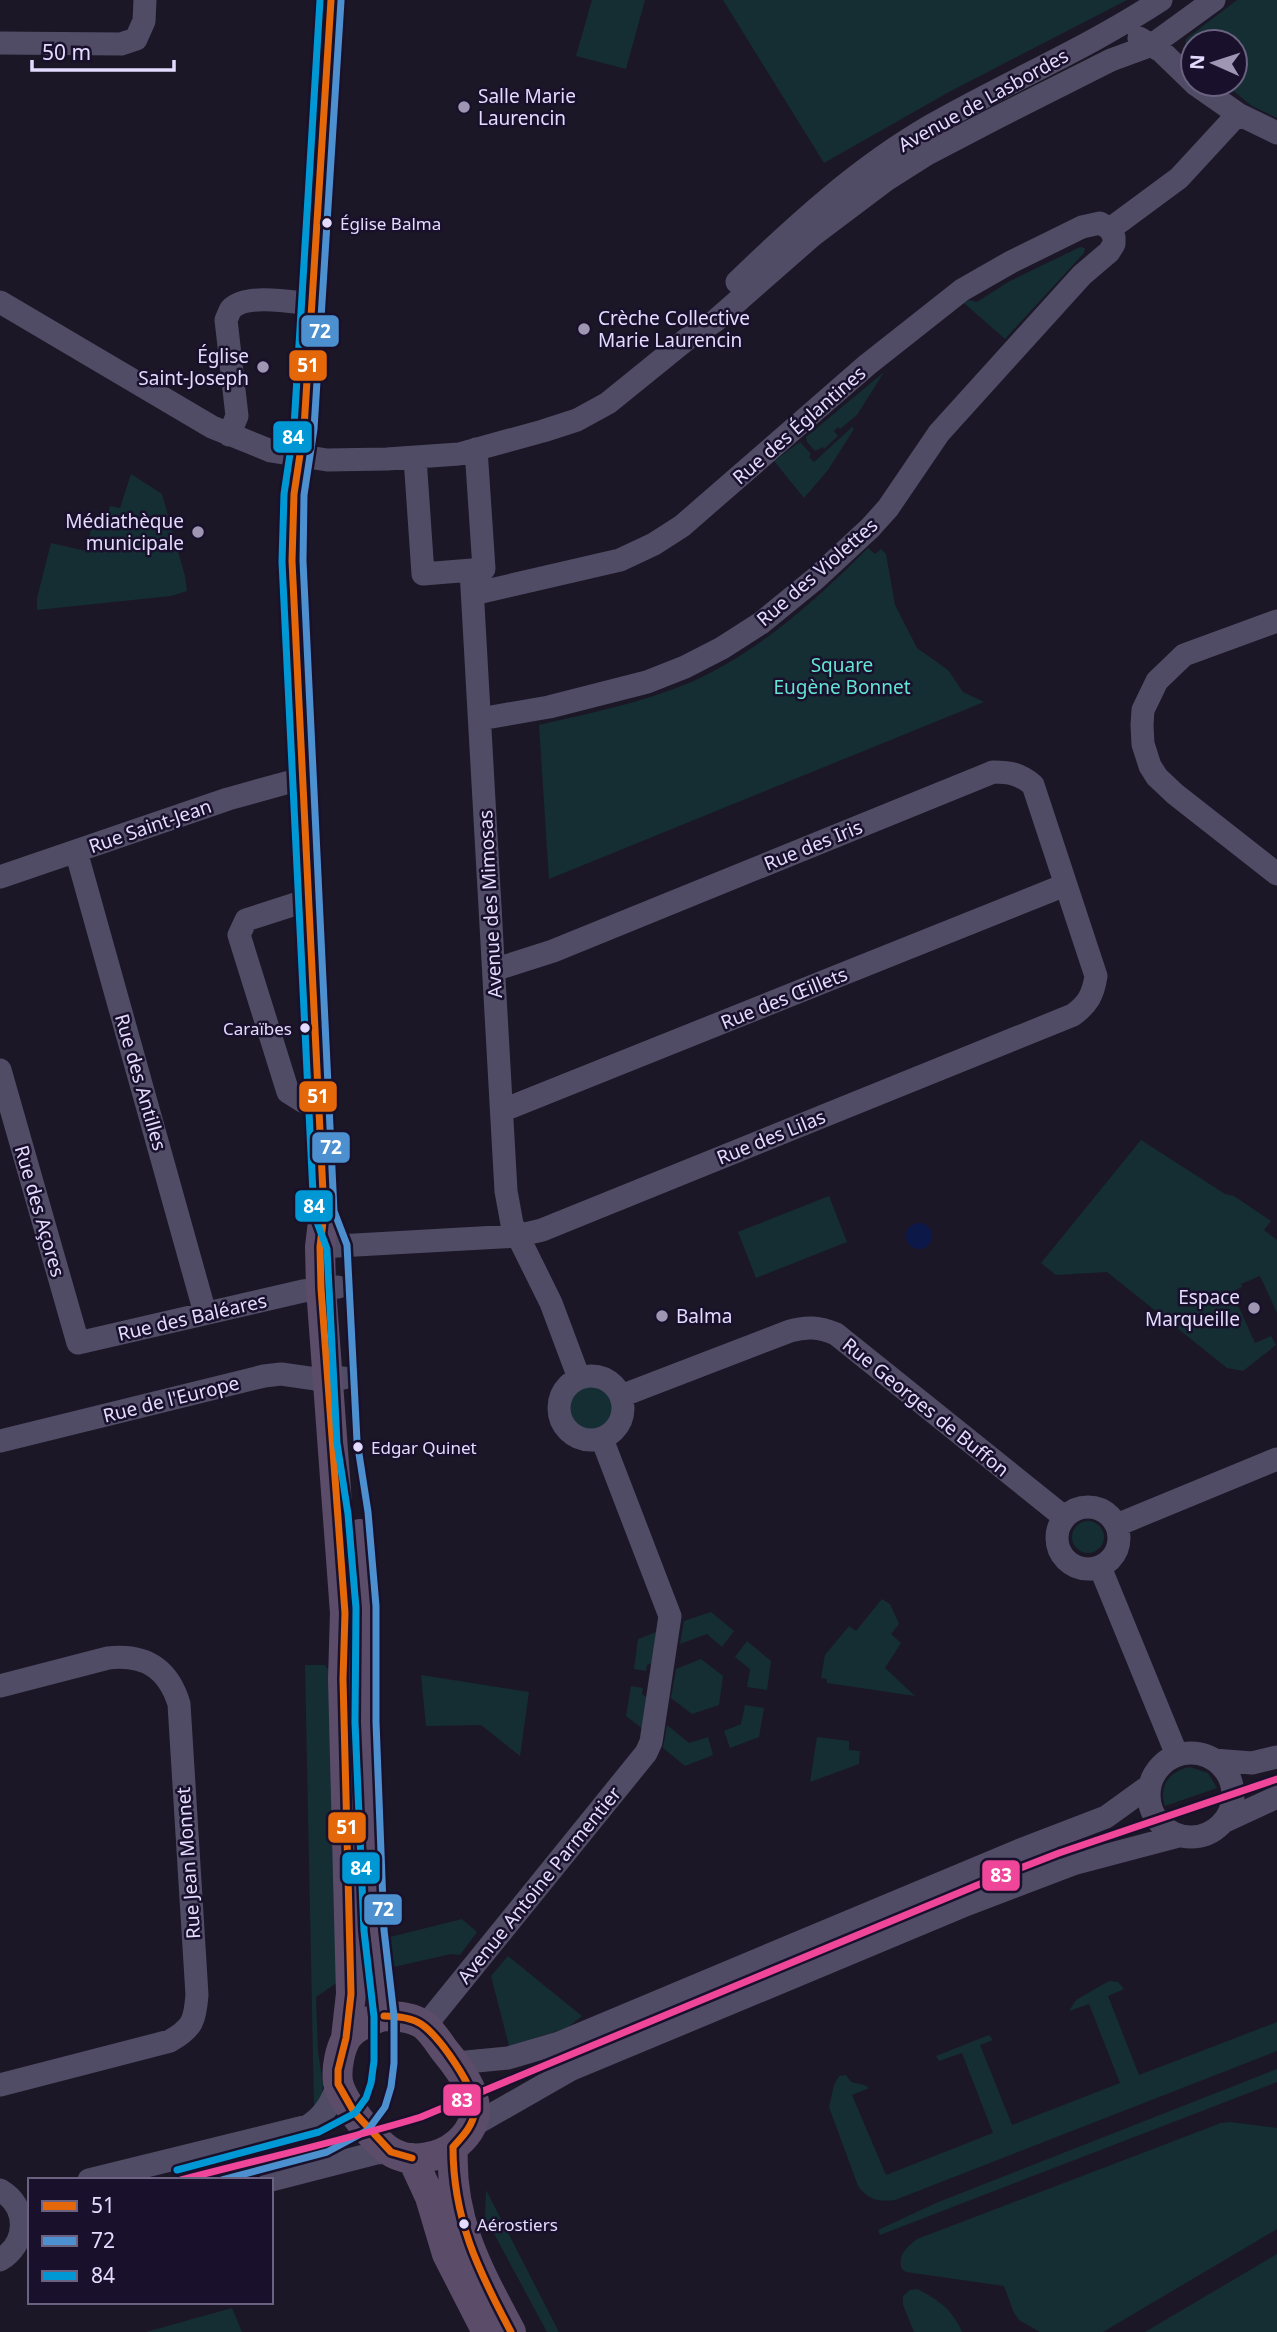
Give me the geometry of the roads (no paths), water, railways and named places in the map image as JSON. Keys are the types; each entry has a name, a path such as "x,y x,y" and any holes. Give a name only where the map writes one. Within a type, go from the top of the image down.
{"main road":[{"path":"331,0 304,428 294,494 292,561 324,1213 336,1378 345,1613 342,1679 351,1994 338,2084 354,2112 402,2155 430,2197 447,2254 487,2332"},
{"path":"336,1378 358,1513 366,1607 368,1642 365,1722 374,1931 384,2016"},
{"path":"346,2038 363,2024 384,2016 402,2017 425,2026 466,2077 475,2108 462,2137 453,2184 461,2226 475,2264 511,2332"},
{"path":"402,2155 434,2156 462,2137"}],"street":[{"path":"0,43 121,44 135,39 144,21 145,0"},
{"name":"Avenue de Lasbordes","path":"687,340 707,311 802,220 888,153 933,125 1044,67 1161,0"},
{"name":"Avenue de Lasbordes","path":"0,302 229,435 271,451 327,460 459,454 543,431 577,419 608,403 715,321 831,221 886,180 926,155 1111,60 1152,45 1214,0"},
{"path":"1135,16 1136,35 1152,45 1179,69"},
{"path":"1215,98 1238,114 1277,133"},
{"path":"1110,229 1179,178 1238,114"},
{"name":"Rue des Églantines","path":"472,594 620,560 654,544 682,526 898,339 962,289 1082,227 1100,223 1110,229"},
{"name":"Rue des Violettes","path":"480,719 549,708 646,682 722,649 761,623 815,579 888,508 939,433 1082,275 1110,252 1114,244 1110,229"},
{"path":"229,435 237,416 226,320 232,309 241,302 259,300 312,304"},
{"path":"415,457 423,573 484,569 476,449"},
{"name":"Avenue des Mimosas","path":"471,570 506,1191 517,1236"},
{"path":"1277,621 1184,655 1157,681 1143,710 1142,725 1143,744 1150,766 1157,777 1277,874"},
{"name":"Rue des Iris","path":"494,967 503,967 579,941 993,772 1009,772 1024,777 1033,785 1065,885"},
{"name":"Rue Saint-Jean","path":"0,877 228,799 293,781 303,781"},
{"name":"Rue des Antilles","path":"76,851 205,1313"},
{"name":"Rue des Œillets","path":"502,1107 511,1107 601,1072 1065,885"},
{"name":"Rue des Lilas","path":"328,1247 517,1236 542,1230 1073,1015 1086,1006 1093,993 1096,976 1065,885"},
{"path":"308,900 246,920 239,935 288,1092 304,1102 319,1102"},
{"name":"Rue des Açores","path":"0,1070 69,1312"},
{"path":"517,1236 551,1303 579,1378"},
{"name":"Rue des Baléares","path":"69,1312 78,1343 330,1287"},
{"name":"Rue Georges de Buffon","path":"621,1396 790,1331 803,1327 824,1329 836,1334 1064,1517"},
{"name":"Rue de l'Europe","path":"0,1441 264,1376 281,1374 336,1378"},
{"path":"579,1378 604,1378 614,1385 621,1396 623,1406 618,1426 603,1439 586,1441 578,1438 565,1428 561,1421 559,1400 563,1391 579,1378"},
{"name":"Avenue Antoine Parmentier","path":"425,2026 646,1754 651,1742 670,1616 603,1439"},
{"path":"1117,1525 1277,1459"},
{"path":"1079,1508 1097,1508 1112,1517 1117,1525 1118,1550 1108,1563 1092,1570 1076,1567 1062,1555 1057,1546 1057,1536 1064,1517 1079,1508"},
{"path":"1100,1567 1177,1755"},
{"name":"Rue Jean Monnet","path":"0,1686 124,1656 153,1665 165,1675 174,1689 179,1704 197,1995 195,2017 186,2032 170,2040 0,2085"},
{"path":"1179,1836 1163,1827 1152,1812 1149,1786 1159,1767 1177,1755 1199,1754 1213,1760 1252,1763 1277,1757"},
{"path":"1213,1760 1227,1774 1233,1794 1223,1822"},
{"path":"456,2063 508,2057 559,2043 1020,1850 1106,1817 1149,1786"},
{"path":"462,2137 570,2070 968,1904 1073,1864 1179,1836 1200,1836 1277,1797"},
{"path":"97,2178 308,2126 324,2114 333,2100 338,2084"},
{"path":"273,2179 376,2153 402,2155"},
{"path":"0,2260 24,2240 21,2216 12,2193"}],"place":[{"name":"Salle Marie Laurencin","path":"464,107"},
{"name":"Église Balma","path":"327,223"},
{"name":"Crèche Collective Marie Laurencin","path":"584,329"},
{"name":"Église Saint-Joseph","path":"263,367"},
{"name":"Médiathèque municipale","path":"198,532"},
{"name":"Caraïbes","path":"305,1028"},
{"name":"Espace Marqueille","path":"1254,1308"},
{"name":"Balma","path":"662,1316"},
{"name":"Edgar Quinet","path":"358,1447"},
{"name":"Aérostiers","path":"464,2224"}],"park label":[{"name":"Square Eugène Bonnet","path":"842,676"}]}
